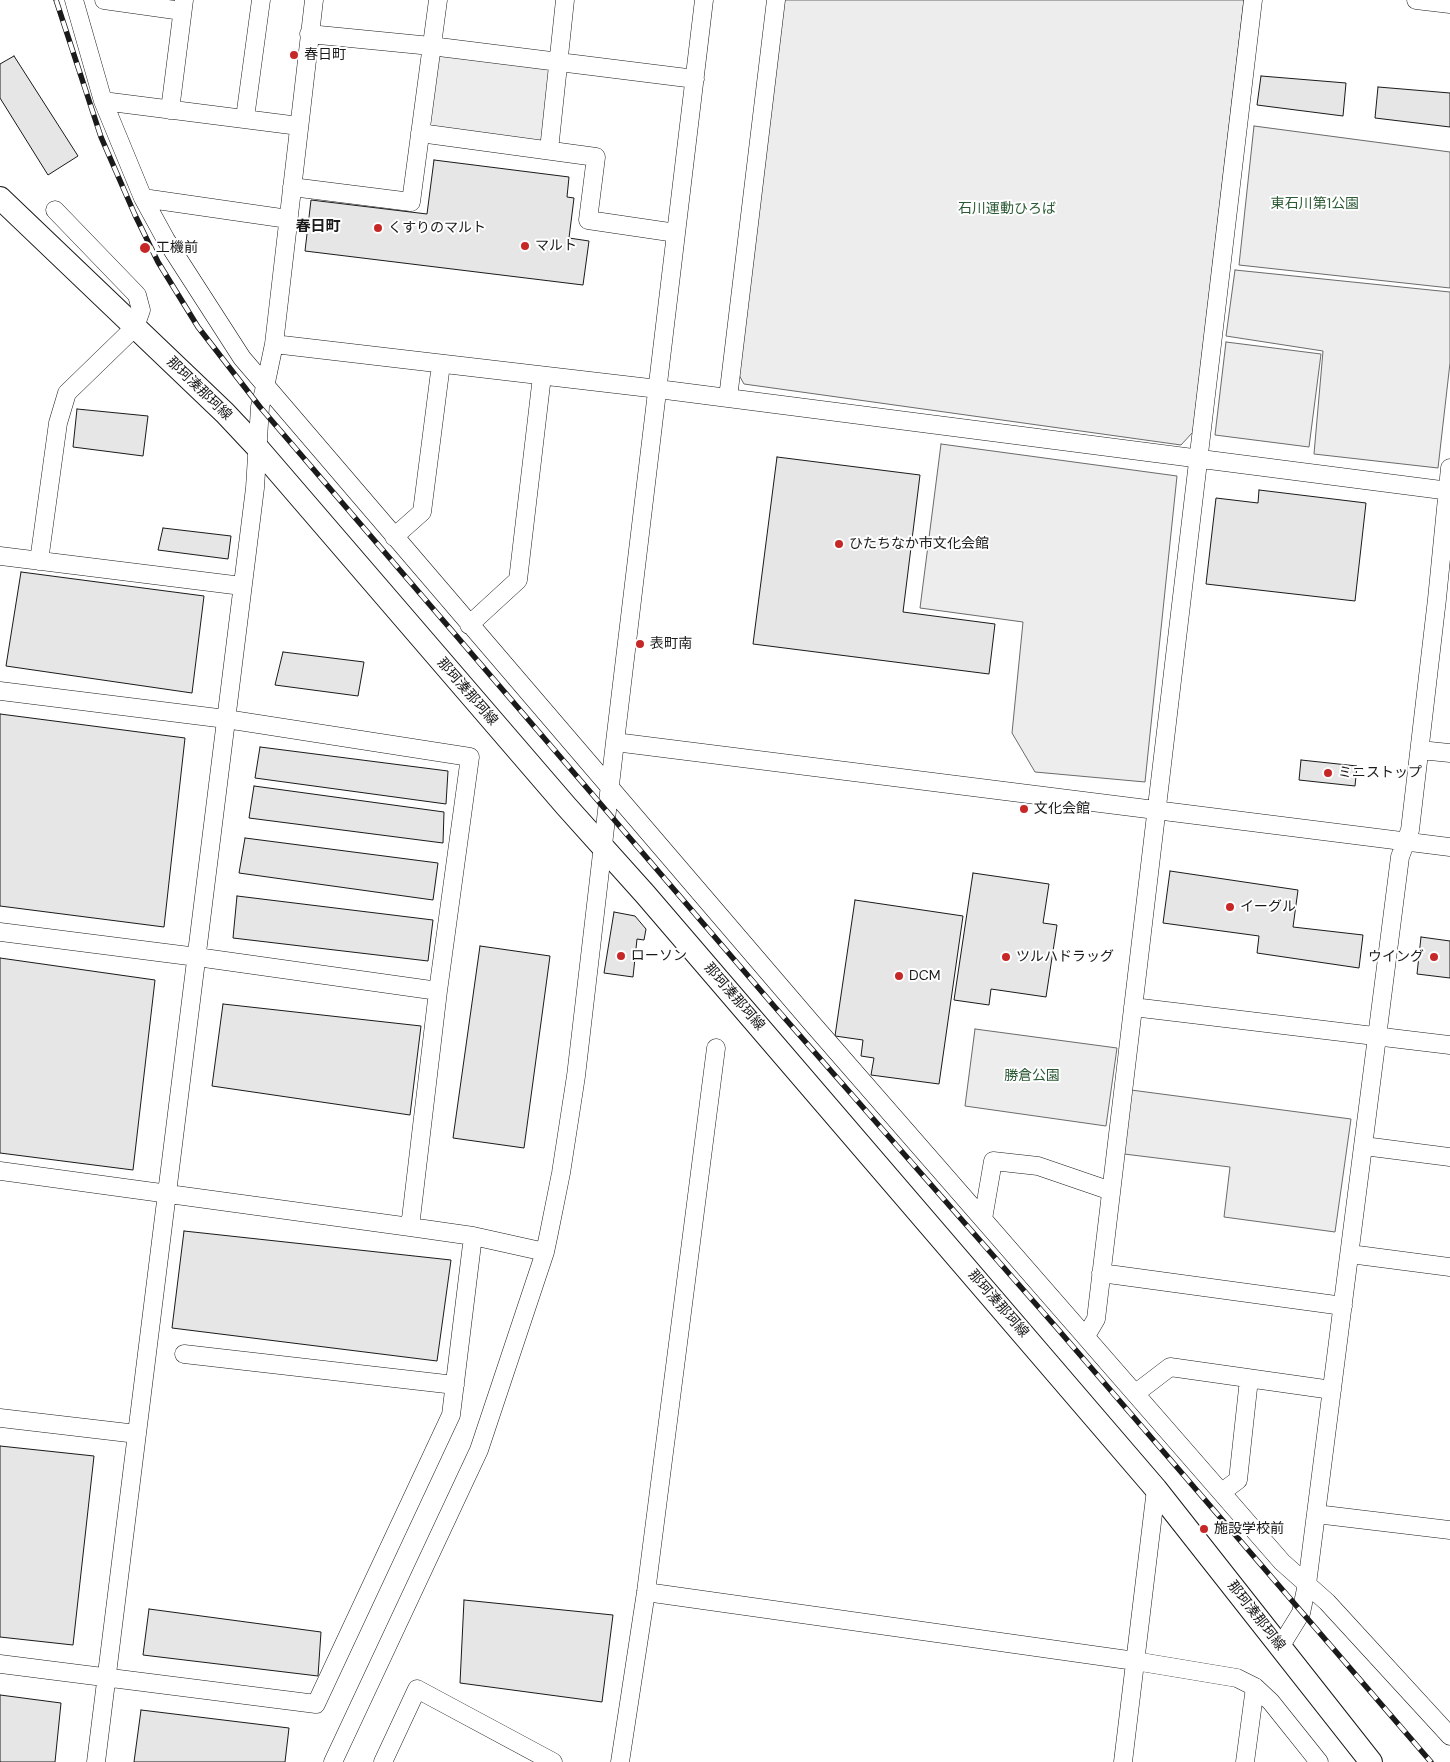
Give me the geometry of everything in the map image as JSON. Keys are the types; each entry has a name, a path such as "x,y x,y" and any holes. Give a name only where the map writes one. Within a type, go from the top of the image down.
{"main road":[{"name":"那珂湊那珂線","path":"0,198 225,413 256,446 834,1113 1156,1489 1371,1762"}],"street":[{"path":"74,0 102,100 143,198 166,240 227,337 265,387 610,786 810,1021 1282,1562 1326,1602 1450,1736"},
{"path":"104,0 183,5 170,110"},
{"path":"245,118 261,0"},
{"path":"96,1762 256,475 256,446 260,407 274,344 314,0"},
{"path":"292,187 411,202 438,0"},
{"path":"548,150 565,0"},
{"path":"333,1762 479,1450 545,1252 561,1173 576,1076 704,0"},
{"path":"728,398 776,0"},
{"path":"1086,1336 1096,1319 1254,0"},
{"path":"1416,0 1450,4"},
{"path":"309,34 432,46 695,79"},
{"path":"102,100 299,126"},
{"path":"420,133 596,157 588,220 676,233"},
{"path":"143,198 288,219"},
{"path":"39,561 58,423 67,392 135,327 141,310 137,295 55,210"},
{"path":"274,344 658,389 1449,491"},
{"path":"394,537 422,512 441,364"},
{"path":"469,625 518,580 542,376"},
{"path":"1280,1647 1301,1613 1307,1584 1400,857 1407,841 1443,600 1450,468"},
{"path":"0,556 242,586"},
{"path":"0,691 226,720 470,756 438,991 410,1227"},
{"path":"615,742 1450,846"},
{"path":"1420,750 1450,753"},
{"path":"0,932 197,957 438,991"},
{"path":"1133,1007 1450,1045"},
{"path":"620,1762 646,1592 716,1048"},
{"path":"1364,1146 1450,1157"},
{"path":"983,1219 993,1161 1038,1166 1111,1191"},
{"path":"0,1171 473,1236 545,1252"},
{"path":"0,1664 316,1704 451,1415 473,1236"},
{"path":"1350,1254 1450,1267"},
{"path":"1101,1273 1343,1306"},
{"path":"184,1354 455,1385"},
{"path":"1136,1393 1170,1368 1332,1390"},
{"path":"1222,1492 1238,1480 1249,1379"},
{"path":"0,1418 137,1434"},
{"path":"1122,1762 1156,1489"},
{"path":"1316,1514 1450,1530"},
{"path":"646,1592 1135,1661 1237,1678 1255,1687 1271,1702 1319,1762"},
{"path":"1245,1762 1255,1687"},
{"path":"383,1762 417,1689 553,1762"}],"shaded area":[{"name":"石川運動ひろば","path":"784,0 1244,0 1193,432 1181,445 744,384 739,375"},
{"path":"431,46 558,62 549,150 420,133"},
{"name":"東石川第1公園","path":"1254,126 1450,152 1450,288 1239,265"},
{"path":"1235,270 1450,292 1450,363 1438,468 1314,454 1323,351 1226,336"},
{"path":"1226,342 1321,354 1309,447 1215,435"},
{"path":"941,444 1177,476 1145,782 1035,772 1012,733 1023,622 920,608"},
{"name":"勝倉公園","path":"975,1029 1117,1048 1106,1126 965,1106"},
{"path":"1131,1090 1351,1119 1335,1232 1224,1217 1230,1167 1124,1154"}],"building":[{"path":"14,56 78,156 48,175 0,98 0,64"},
{"path":"1261,76 1346,83 1343,116 1257,105"},
{"path":"1378,87 1450,93 1450,127 1375,118"},
{"path":"434,160 569,177 567,197 574,198 569,238 589,241 583,285 305,251 311,200 427,214"},
{"path":"77,409 148,416 143,456 73,447"},
{"name":"ひたちなか市文化会館","path":"777,457 920,475 903,612 995,624 989,674 753,644"},
{"path":"1259,490 1366,503 1355,601 1206,584 1216,498 1258,503"},
{"path":"163,528 231,536 228,559 158,550"},
{"path":"21,572 204,596 192,693 6,666"},
{"path":"283,652 364,662 358,696 275,685"},
{"path":"0,714 185,738 164,927 0,906"},
{"path":"260,747 448,771 446,804 255,778"},
{"name":"ミニストップ","path":"1301,760 1357,766 1355,786 1299,780"},
{"path":"254,786 444,812 443,843 249,818"},
{"path":"245,838 438,863 433,900 239,873"},
{"name":"イーグル","path":"1170,871 1298,890 1293,927 1363,935 1359,968 1257,953 1259,936 1163,923"},
{"name":"ツルハドラッグ","path":"973,873 1049,884 1043,923 1057,925 1046,997 991,989 989,1005 954,1000"},
{"path":"237,896 433,920 428,961 233,938"},
{"name":"DCM","path":"855,900 963,916 939,1084 871,1075 874,1058 861,1056 863,1040 835,1036"},
{"name":"ローソン","path":"614,912 635,916 646,929 644,940 637,939 633,977 604,973"},
{"name":"ウイング","path":"1421,937 1450,941 1450,978 1417,974"},
{"path":"480,946 550,956 524,1148 453,1138"},
{"path":"0,958 155,980 133,1170 0,1153"},
{"path":"223,1004 421,1026 410,1115 212,1086"},
{"path":"184,1231 451,1260 437,1361 172,1328"},
{"path":"0,1446 94,1456 73,1645 0,1637"},
{"path":"464,1600 613,1615 602,1702 460,1683"},
{"path":"149,1609 321,1632 318,1676 143,1655"},
{"path":"0,1695 61,1703 55,1762 0,1762"},
{"path":"141,1710 289,1728 285,1762 134,1762"}],"railway":[{"path":"56,0 101,137 158,262 198,327 260,407 774,1006 1056,1327 1431,1762"}],"place":[{"name":"春日町","path":"294,55"},
{"name":"くすりのマルト","path":"378,228"},
{"name":"マルト","path":"525,246"},
{"name":"工機前","path":"145,248"},
{"name":"ひたちなか市文化会館","path":"839,544"},
{"name":"表町南","path":"640,644"},
{"name":"ミニストップ","path":"1328,773"},
{"name":"文化会館","path":"1024,809"},
{"name":"イーグル","path":"1230,907"},
{"name":"ローソン","path":"621,956"},
{"name":"ツルハドラッグ","path":"1006,957"},
{"name":"ウイング","path":"1434,957"},
{"name":"DCM","path":"899,976"},
{"name":"施設学校前","path":"1204,1529"}],"district":[{"name":"春日町","path":"318,227"}]}
